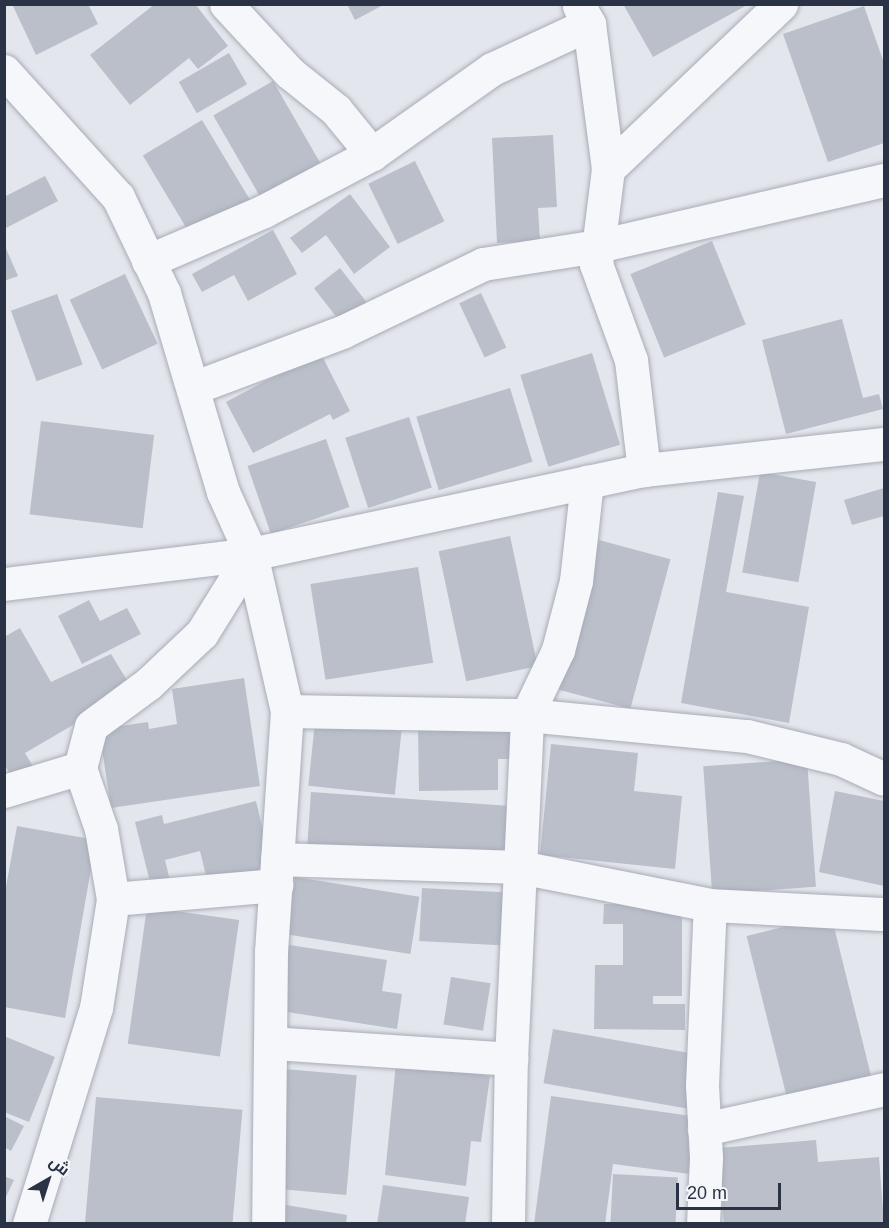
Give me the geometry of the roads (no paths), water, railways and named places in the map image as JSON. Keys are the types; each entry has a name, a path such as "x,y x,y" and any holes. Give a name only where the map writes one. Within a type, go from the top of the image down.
{"street":[{"path":"226,4 290,73 336,110 372,154"},
{"path":"608,169 781,4"},
{"path":"148,261 264,211 372,154 492,69 584,14 608,169 596,264 630,360 644,470"},
{"path":"4,71 118,197 164,292 223,492 251,554 287,711 276,872 268,1224"},
{"path":"194,388 342,332 483,264 598,246 885,180"},
{"path":"4,584 251,554 644,470 885,444"},
{"path":"508,1224 511,1059 527,715 558,650 576,581 586,482"},
{"path":"29,1224 96,1008 113,899 101,829 80,768 90,726 148,684 202,633 251,554"},
{"path":"287,711 527,715 747,736 841,759 885,779"},
{"path":"4,791 80,768"},
{"path":"113,899 276,872 520,867 710,905 885,914"},
{"path":"703,1224 702,1085 710,905"},
{"path":"272,1043 511,1059"},
{"path":"704,1129 885,1089"}]}
